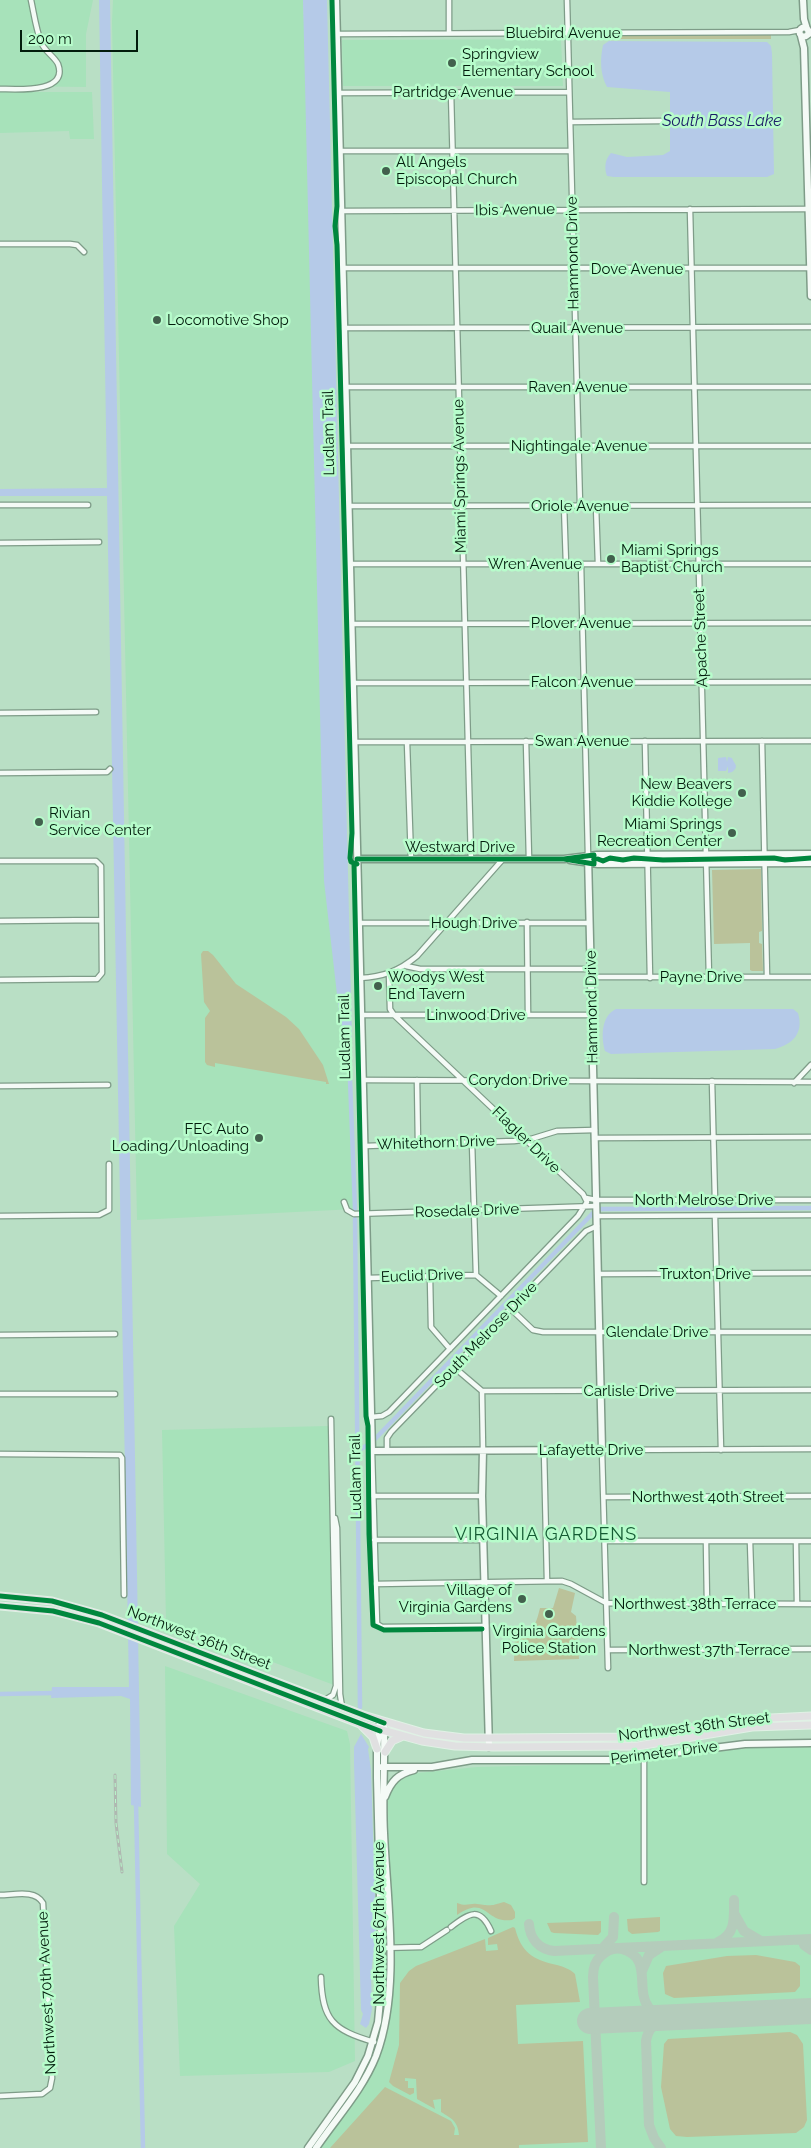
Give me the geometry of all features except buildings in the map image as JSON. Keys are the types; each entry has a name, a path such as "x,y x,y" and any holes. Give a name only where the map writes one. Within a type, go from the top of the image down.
{"main road":[{"name":"Northwest 36th Street","path":"0,1596 52,1601 116,1620 382,1722 432,1734 489,1738 613,1738 661,1734 750,1719 811,1716"},
{"name":"Northwest 36th Street","path":"0,1606 53,1611 99,1623 360,1724 401,1737 446,1745 613,1747 649,1744 752,1727 811,1725"},
{"path":"750,1719 752,1727"},
{"path":"360,1724 373,1737 381,1750 390,1742 401,1737"},
{"path":"613,1738 613,1747"}],"street":[{"path":"0,89 46,88 54,82 58,75 58,64 41,44 31,0"},
{"path":"336,0 344,387 367,1214 376,1620 382,1627 486,1626"},
{"path":"449,0 449,33"},
{"name":"Hammond Drive","path":"567,0 580,506"},
{"path":"803,0 809,151 808,209 811,296"},
{"name":"Bluebird Avenue","path":"337,34 805,32"},
{"name":"Miami Springs Avenue","path":"451,92 471,859"},
{"name":"Partridge Avenue","path":"338,93 570,92"},
{"path":"570,122 661,121"},
{"path":"339,151 570,151"},
{"name":"Apache Street","path":"690,209 709,977"},
{"name":"Ibis Avenue","path":"341,210 808,209"},
{"path":"0,244 70,244 77,245 84,252"},
{"name":"Dove Avenue","path":"342,268 811,268"},
{"name":"Quail Avenue","path":"343,328 811,327"},
{"name":"Raven Avenue","path":"344,387 811,387"},
{"name":"Nightingale Avenue","path":"346,446 811,446"},
{"path":"0,504 88,504"},
{"path":"564,505 566,564"},
{"name":"Oriole Avenue","path":"348,506 811,505"},
{"path":"596,506 598,564"},
{"path":"0,543 99,542"},
{"name":"Wren Avenue","path":"350,564 811,564"},
{"name":"Hammond Drive","path":"581,564 602,1450"},
{"name":"Plover Avenue","path":"351,624 811,622"},
{"name":"Falcon Avenue","path":"352,682 811,682"},
{"path":"0,713 96,712"},
{"path":"526,741 529,859"},
{"path":"644,741 650,978"},
{"path":"762,741 766,854 767,977"},
{"name":"Swan Avenue","path":"354,742 811,741"},
{"path":"407,742 411,859"},
{"path":"0,773 107,772 110,769"},
{"name":"Westward Drive","path":"357,859 564,859 588,855 811,854"},
{"path":"360,978 380,977 406,966 503,859"},
{"name":"Westward Drive","path":"564,859 588,863 811,864"},
{"path":"0,861 96,861 101,866 100,977 97,979 0,980"},
{"path":"0,921 101,920"},
{"path":"527,922 528,1015"},
{"name":"Hough Drive","path":"359,923 590,923"},
{"path":"406,966 420,969 591,970"},
{"path":"389,974 390,1009 394,1015"},
{"name":"Payne Drive","path":"591,977 811,977"},
{"name":"Linwood Drive","path":"361,1015 592,1015"},
{"name":"Flagler Drive","path":"394,1015 586,1198"},
{"path":"794,1083 811,1065"},
{"name":"Corydon Drive","path":"363,1080 811,1082"},
{"path":"416,1080 418,1144"},
{"path":"712,1081 715,1200"},
{"path":"0,1086 108,1085"},
{"name":"Whitethorn Drive","path":"365,1146 531,1139 558,1131 595,1130"},
{"path":"595,1138 811,1137"},
{"path":"472,1142 476,1275 502,1296"},
{"path":"0,1216 99,1215 110,1210 109,1164"},
{"path":"371,1417 382,1416 389,1412 578,1216 586,1206 586,1198 596,1203"},
{"name":"North Melrose Drive","path":"596,1203 811,1200"},
{"name":"Rosedale Drive","path":"344,1202 349,1212 367,1214 574,1207 596,1203"},
{"path":"574,1207 578,1210 578,1216"},
{"path":"597,1216 811,1215"},
{"path":"715,1216 721,1450"},
{"name":"South Melrose Drive","path":"387,1451 389,1435 586,1232 597,1226"},
{"name":"Truxton Drive","path":"598,1274 811,1274"},
{"name":"Euclid Drive","path":"368,1278 476,1275"},
{"path":"430,1277 431,1327 450,1349"},
{"name":"Glendale Drive","path":"512,1310 532,1330 537,1331 811,1332"},
{"path":"0,1334 116,1334"},
{"path":"455,1368 482,1391 482,1496 489,1747"},
{"name":"Carlisle Drive","path":"482,1391 811,1390"},
{"path":"0,1394 115,1394"},
{"path":"325,1700 334,1695 336,1686 331,1419"},
{"name":"Lafayette Drive","path":"372,1451 811,1449"},
{"path":"544,1450 548,1581"},
{"path":"602,1450 605,1497 608,1668"},
{"path":"0,1454 120,1455 122,1458 124,1595"},
{"path":"373,1496 482,1496"},
{"name":"Northwest 40th Street","path":"605,1497 811,1496"},
{"path":"334,1515 337,1528 340,1694 342,1707"},
{"path":"374,1540 483,1540"},
{"path":"605,1541 811,1541"},
{"path":"706,1541 707,1604"},
{"path":"796,1541 797,1604"},
{"path":"750,1542 752,1604"},
{"name":"Northwest 38th Terrace","path":"375,1584 548,1581 567,1582 606,1604 811,1604"},
{"name":"Northwest 37th Terrace","path":"608,1650 811,1649"},
{"name":"Northwest 67th Avenue","path":"308,2148 352,2088 376,2042 381,2000 382,1722"},
{"name":"Perimeter Drive","path":"422,1767 487,1760 644,1758 745,1744 811,1742"},
{"path":"644,1758 644,1882"},
{"path":"381,1768 422,1767"},
{"path":"383,1800 397,1776 422,1767"},
{"name":"Northwest 67th Avenue","path":"316,2148 359,2091 370,2069 376,2042 388,2005 389,1948 381,1768"},
{"name":"Northwest 70th Avenue","path":"0,1895 34,1894 44,1903 52,2078 50,2088 42,2094 0,2096"},
{"path":"381,1948 421,1947 467,1915 476,1914 486,1920 491,1931"},
{"path":"321,1977 323,2002 330,2018 346,2033 376,2042"}],"shaded area":[{"path":"0,0 93,0 86,34 86,87 0,86"},
{"path":"113,0 303,0 355,1209 137,1220"},
{"path":"599,34 771,34 771,39 599,39"},
{"name":"Springview Elementary School","path":"561,39 563,86 343,86 342,40"},
{"path":"0,92 92,92 94,139 70,139 69,131 0,133"},
{"path":"761,869 762,931 759,932 759,943 762,944 763,971 752,971 750,970 750,943 714,944 712,870"},
{"path":"203,951 208,951 213,955 236,984 286,1017 299,1029 323,1065 329,1084 215,1063 215,1067 207,1065 205,1062 205,1018 210,1011 204,1002 201,954"},
{"path":"328,1426 334,1685 166,1622 162,1430"},
{"path":"559,1588 575,1593 571,1612 576,1616 579,1659 514,1661 515,1632 533,1626 540,1608 553,1608"},
{"path":"165,1666 347,1731 350,1744 355,2061 329,2072 180,2076 174,1926 200,1884 167,1854"},
{"path":"811,1747 811,2148 319,2148 364,2088 379,2057 385,2035 392,1999 388,1796 394,1783 406,1774 477,1767 632,1763 729,1749"},
{"path":"504,1902 511,1905 515,1912 515,1918 512,1920 496,1918 480,1908 474,1907 457,1915 457,1903 463,1905 491,1905"},
{"path":"660,1917 660,1931 658,1932 632,1934 628,1931 627,1919"},
{"path":"601,1921 601,1932 598,1935 554,1933 551,1932 547,1923"},
{"path":"513,1927 529,1954 567,1968 575,1974 580,2002 516,2005 518,2044 583,2041 588,2142 519,2145 519,2148 330,2148 385,2087 451,2121 455,2128 454,2135 459,2135 456,2123 441,2112 441,2099 433,2100 435,2109 417,2099 416,2079 405,2078 405,2081 408,2081 408,2088 414,2088 414,2093 410,2095 389,2082 399,2045 400,1983 409,1971 416,1966 485,1939 486,1951 498,1950 497,1944 488,1945 488,1938"},
{"path":"756,1955 795,1962 800,1966 800,1986 795,1992 674,1998 665,1994 663,1973 666,1966 727,1956"},
{"path":"790,2032 797,2035 803,2044 807,2120 804,2127 796,2133 676,2136 670,2129 661,2087 664,2044 668,2039"}],"water":[{"path":"99,0 110,0 141,1807 131,1805 130,1699 121,1696 51,1698 52,1687 129,1687 107,496 0,496 0,489 107,488"},
{"path":"303,0 327,0 352,1039 349,1058 339,1012 324,881"},
{"name":"South Bass Lake","path":"609,41 767,42 771,46 772,54 774,174 767,177 607,176 607,158 611,153 627,157 663,155 670,151 670,92 607,87 603,77 601,61 603,45"},
{"path":"726,757 727,762 728,757 732,758 736,765 732,772 728,773 728,766 726,771 718,771 718,758"},
{"path":"616,1009 793,1009 798,1013 799,1026 796,1037 792,1041 775,1049 611,1054 605,1051 603,1027 607,1017"},
{"path":"361,1734 369,1747 371,1770 376,1930 371,1975 372,2009 369,2024 366,2028 360,2024 363,2014 361,2010 354,1762 354,1747"}],"waterway":[{"path":"349,1053 355,1209"},
{"path":"600,1209 811,1208"},
{"path":"375,1439 593,1213"},
{"path":"355,1219 360,1707"},
{"path":"357,1451 366,1446"},
{"path":"0,1694 56,1693"},
{"path":"136,1801 143,2148"}],"taxiway":[{"path":"718,1942 728,1935 733,1925 734,1900"},
{"path":"735,1915 744,1931 761,1941"},
{"path":"602,1949 613,1937 614,1917"},
{"path":"529,1924 533,1939 540,1946 554,1951 811,1939"},
{"path":"804,1945 811,1950"},
{"path":"642,1971 649,1955 661,1947"},
{"path":"601,2148 593,1977 597,1960 613,1949 619,1948 632,1953 638,1959 641,1967 643,1992 649,2008 654,2013 673,2017"},
{"path":"661,2148 654,2138 649,2125 646,2041 654,2025 670,2018"}],"runway":[{"path":"590,2021 811,2011"}],"railway":[{"path":"115,1775 116,1823 122,1872"}],"cycle path":[{"name":"Ludlam Trail","path":"332,0 337,206 335,226 352,833 350,858 351,862 357,864"},
{"path":"357,859 564,859 594,855 594,864 564,859"},
{"path":"598,859 603,861 610,858 623,860 634,858 663,860 774,858 785,860 811,858"},
{"name":"Ludlam Trail","path":"354,863 366,1416 368,1426 369,1534 373,1625 384,1630 482,1629"},
{"path":"0,1596 52,1601 102,1615 384,1723"},
{"path":"0,1606 53,1611 99,1623 380,1731"}],"place":[{"name":"Springview Elementary School","path":"452,63"},
{"name":"All Angels Episcopal Church","path":"386,171"},
{"name":"Locomotive Shop","path":"157,320"},
{"name":"Miami Springs Baptist Church","path":"611,559"},
{"name":"New Beavers Kiddie Kollege","path":"742,793"},
{"name":"Rivian Service Center","path":"39,822"},
{"name":"Miami Springs Recreation Center","path":"732,833"},
{"name":"Woodys West End Tavern","path":"378,986"},
{"name":"FEC Auto Loading/Unloading","path":"259,1138"},
{"name":"Village of Virginia Gardens","path":"522,1599"},
{"name":"Virginia Gardens Police Station","path":"549,1614"}],"district":[{"name":"VIRGINIA GARDENS","path":"546,1535"}]}
